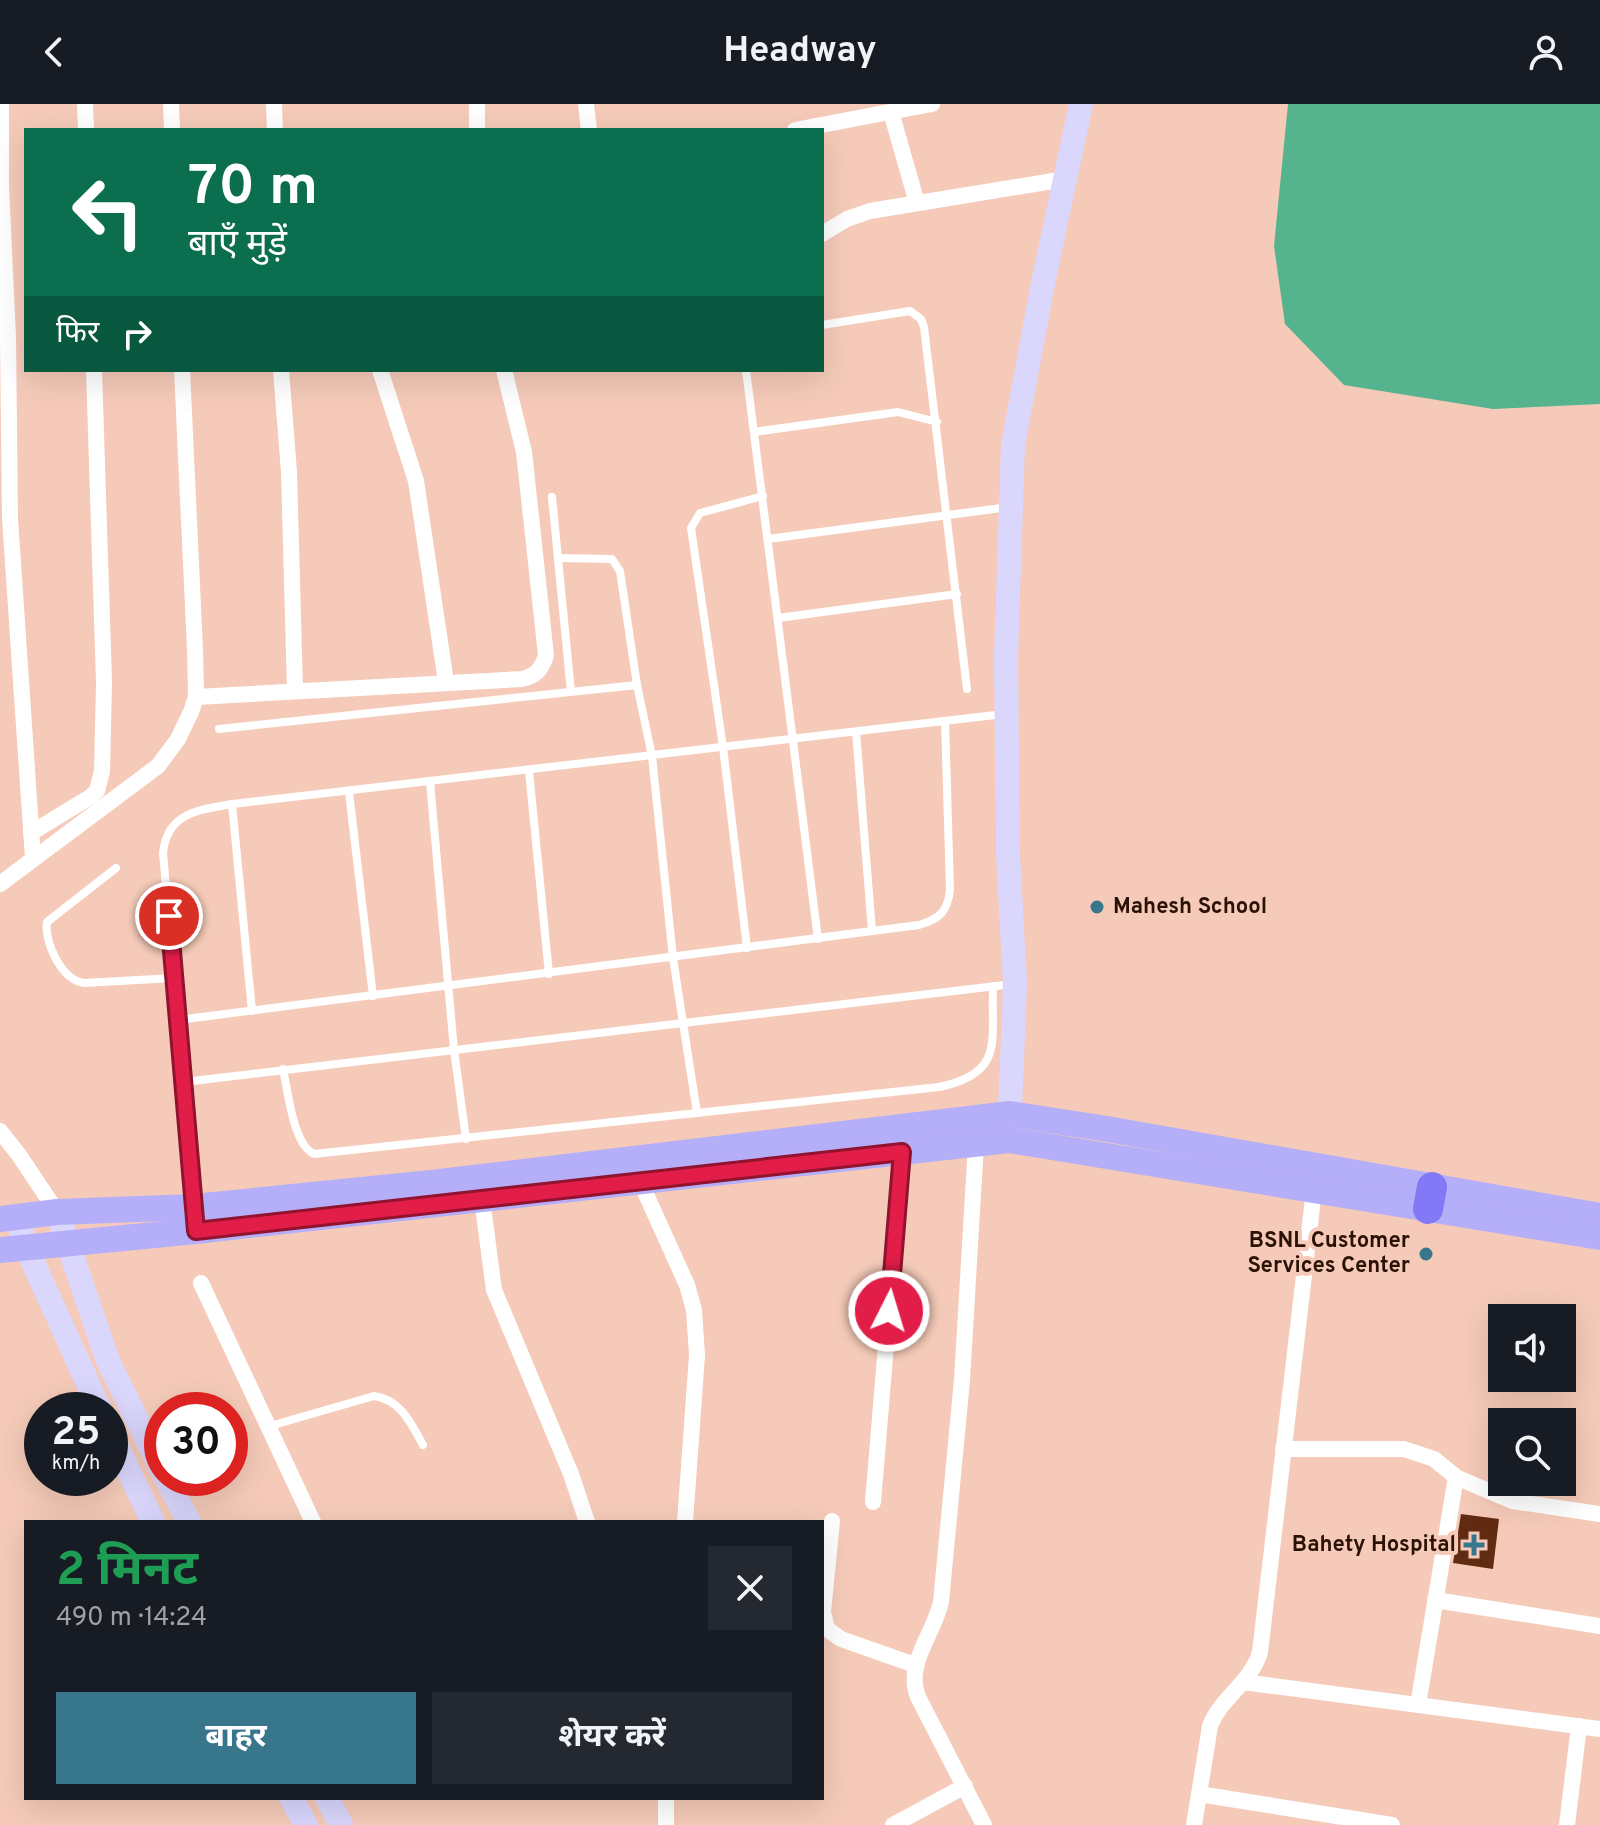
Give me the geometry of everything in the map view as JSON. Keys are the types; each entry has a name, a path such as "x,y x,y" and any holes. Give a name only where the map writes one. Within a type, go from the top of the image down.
{"main road":[{"path":"8,1218 57,1212 195,1219 482,1199 976,1144 1009,1127 1314,1190 1430,1198 1600,1216"},
{"path":"13,1248 69,1244 195,1219 431,1183 1009,1127 1152,1136 1600,1237"}],"street":[{"path":"1,104 0,186 8,337 5,498 33,858"},
{"path":"85,104 86,128"},
{"path":"171,104 172,128"},
{"path":"274,104 275,128"},
{"path":"477,104 477,128"},
{"path":"586,104 589,128"},
{"path":"806,128 932,104"},
{"path":"1009,1127 1004,985 1008,855 1006,714 1013,445 1081,104"},
{"path":"891,112 917,203"},
{"path":"824,233 847,219 870,211 1065,179"},
{"path":"31,833 90,797 101,782 104,682 94,372"},
{"path":"0,884 158,766 178,739 196,697 182,372"},
{"path":"281,372 291,532 295,691"},
{"path":"381,372 416,481 446,682"},
{"path":"196,697 522,679 531,677 541,669 546,655 524,452 504,372"},
{"path":"0,1131 57,1212 108,1361 144,1434"},
{"path":"976,1144 962,1380 941,1602 931,1635 915,1665 913,1684 984,1825"},
{"path":"873,1502 902,1152"},
{"path":"640,1181 687,1285 697,1328 685,1520"},
{"path":"1194,1825 1210,1726 1216,1712 1253,1671 1260,1652 1314,1190"},
{"path":"482,1199 494,1290 571,1474 586,1520"},
{"path":"8,1218 13,1248 90,1392"},
{"path":"201,1283 312,1520"},
{"path":"1283,1449 1404,1449 1434,1459 1456,1477 1512,1501 1600,1514"},
{"path":"128,1470 152,1520"},
{"path":"1418,1705 1456,1477"},
{"path":"175,1496 188,1520"},
{"path":"824,1602 832,1521"},
{"path":"1435,1600 1600,1626"},
{"path":"824,1616 827,1629 841,1639 915,1665"},
{"path":"1243,1682 1600,1729"},
{"path":"1567,1825 1579,1726"},
{"path":"893,1825 965,1786"},
{"path":"1199,1794 1392,1825"},
{"path":"292,1800 302,1824"},
{"path":"328,1800 341,1825"},
{"path":"666,1800 666,1825"}],"lane":[{"path":"824,325 910,311 921,319 927,336 967,689"},
{"path":"746,372 818,939"},
{"path":"754,432 898,412 937,422"},
{"path":"747,948 723,747 691,528 700,513 763,496"},
{"path":"552,497 571,692"},
{"path":"768,539 1011,507"},
{"path":"558,558 606,557 617,563 652,756 673,958 686,1024 697,1113"},
{"path":"778,618 957,594"},
{"path":"219,729 637,685"},
{"path":"195,1219 163,853 165,836 172,825 184,816 232,804 1006,714"},
{"path":"178,1020 673,958 934,921 949,903 950,889 945,721"},
{"path":"856,732 872,931"},
{"path":"529,771 549,974"},
{"path":"430,782 454,1050 466,1139"},
{"path":"349,792 373,996"},
{"path":"232,804 252,1011"},
{"path":"116,868 47,922 48,938 64,970 75,982 84,983 174,978"},
{"path":"184,1082 283,1069 686,1024 1004,985 988,1063 978,1074 961,1082 697,1113 314,1154 307,1150 297,1132 283,1069"},
{"path":"270,1426 374,1396 384,1397 402,1409 423,1445"}],"shaded area":[{"path":"1288,104 1600,104 1600,404 1493,409 1344,385 1285,324 1274,246"}],"building":[{"path":"1461,1514 1499,1519 1493,1569 1453,1563"}],"place":[{"name":"Mahesh School","path":"1097,907"},
{"name":"BSNL Customer Services Center","path":"1426,1254"},
{"name":"Bahety Hospital","path":"1474,1545"}],"route":[{"path":"169,916 196,1231 902,1152 889,1311"}]}
